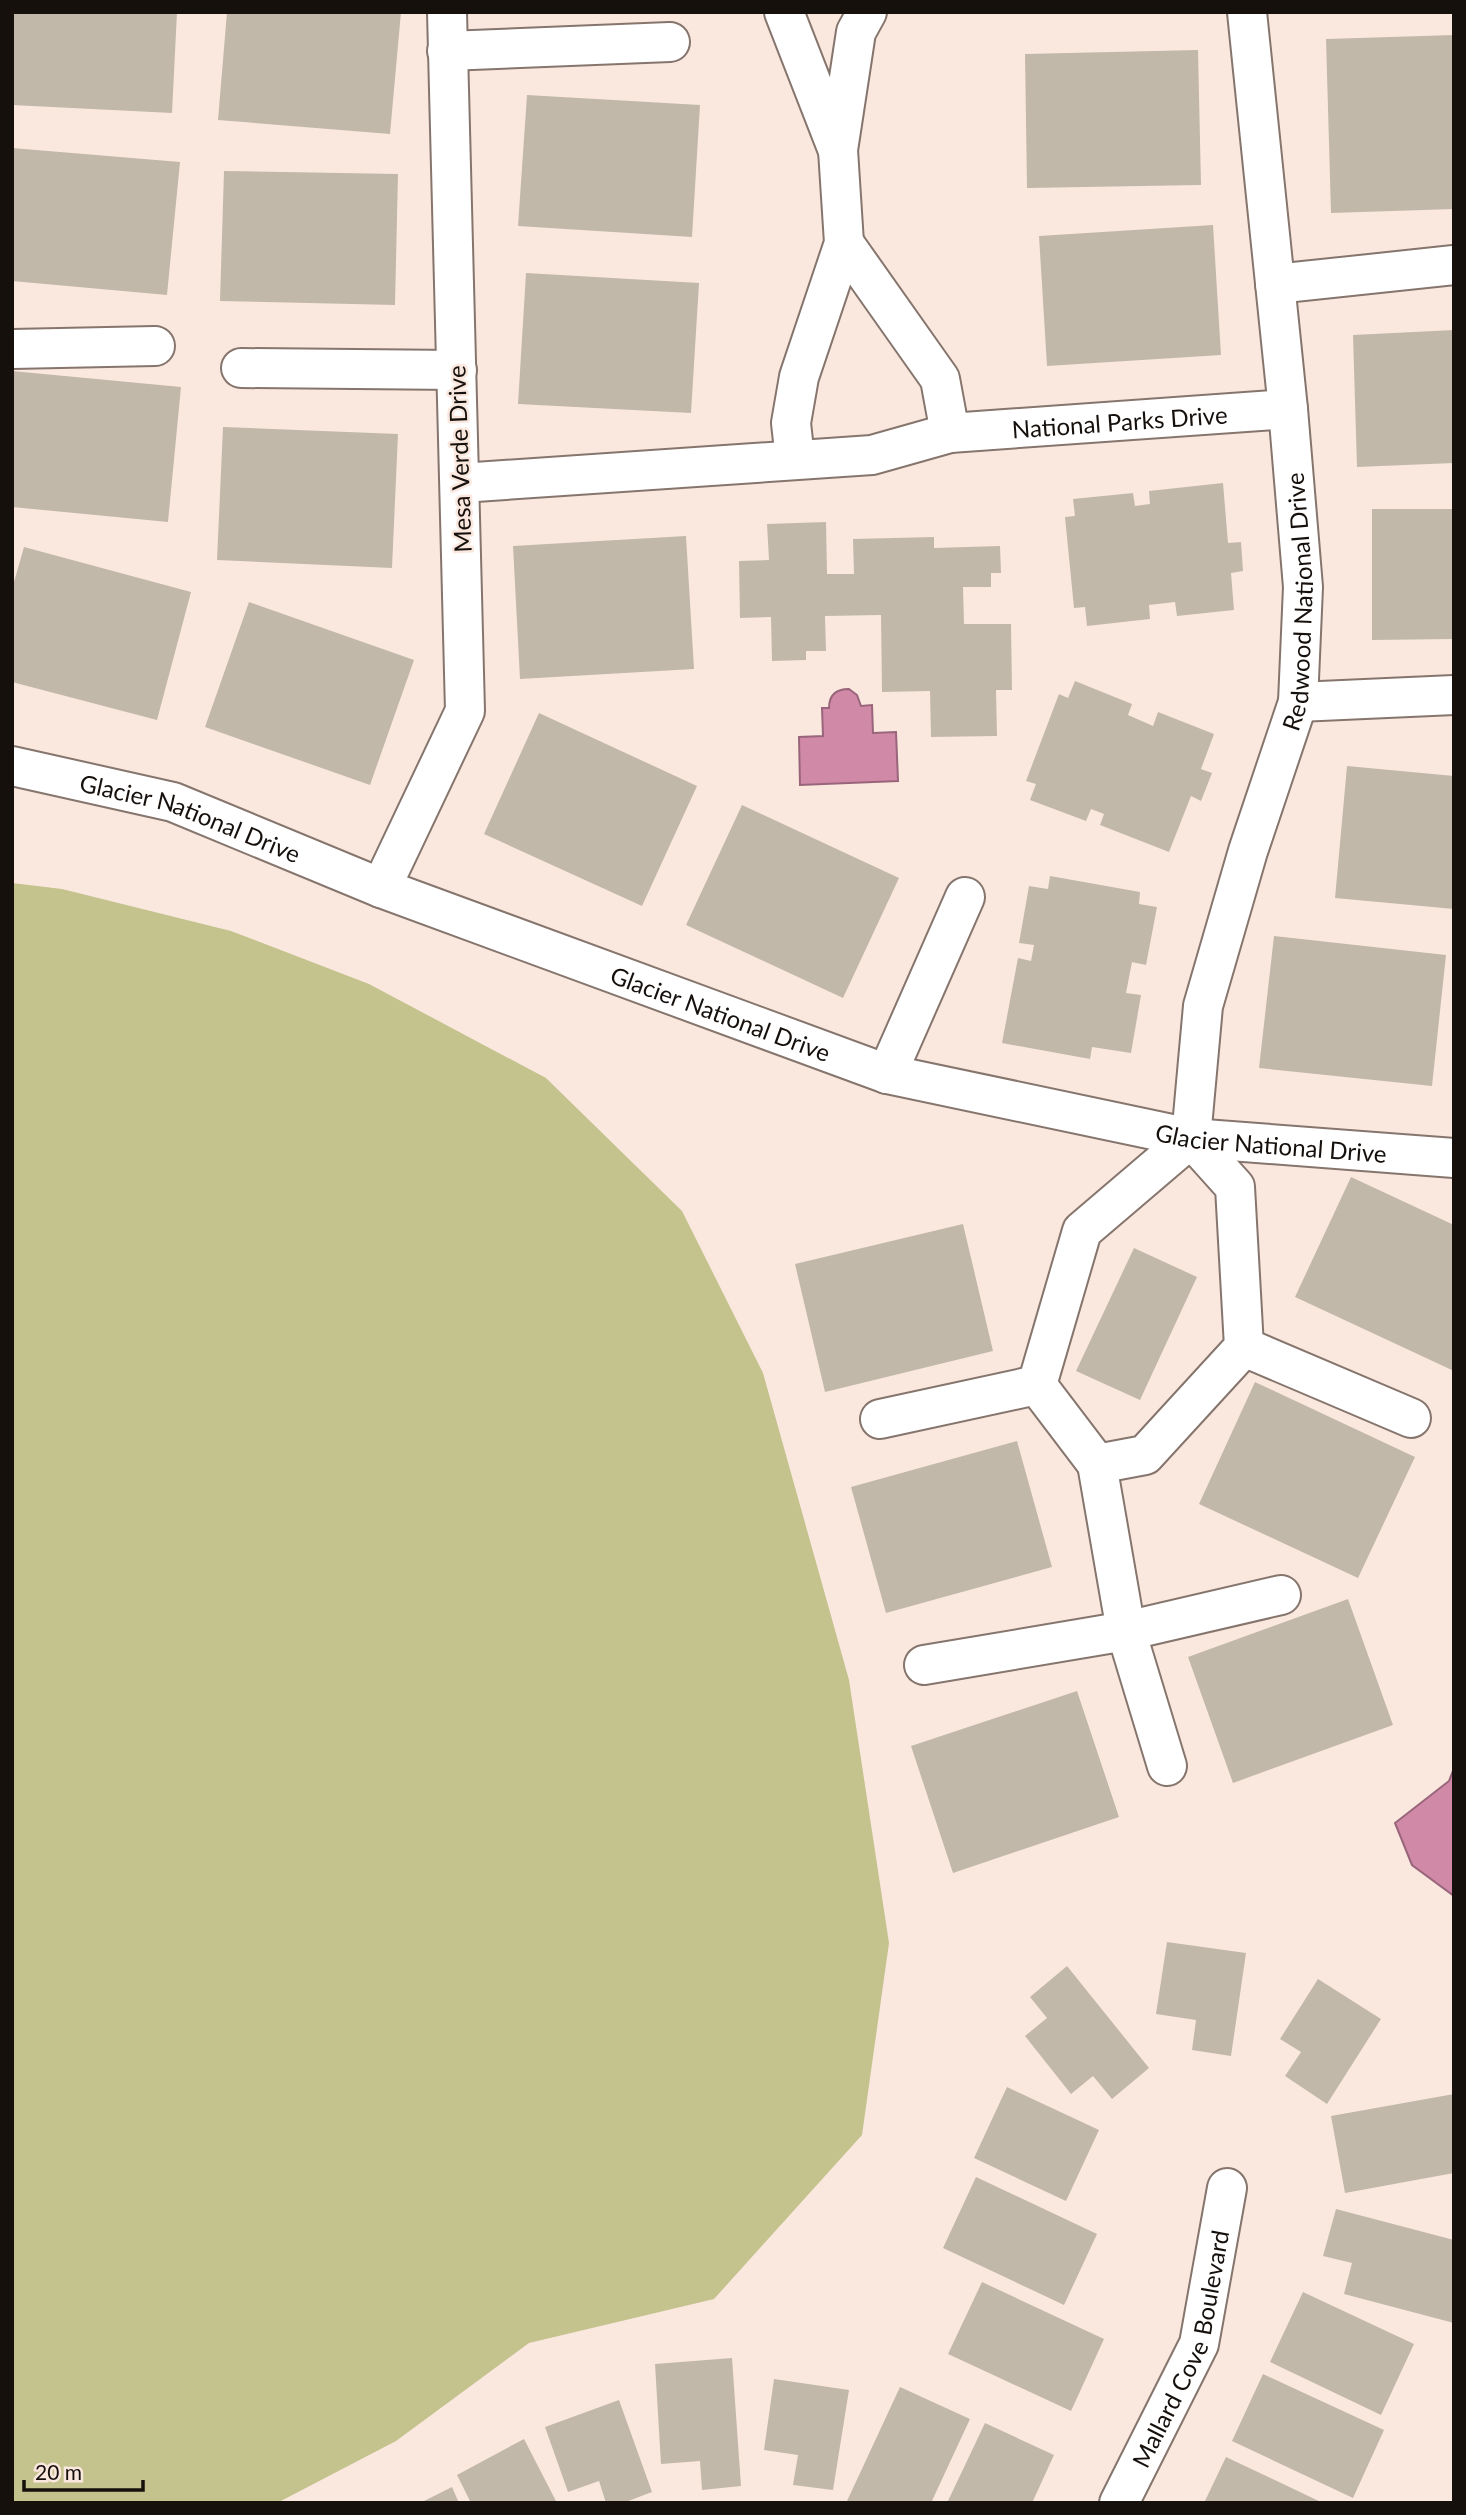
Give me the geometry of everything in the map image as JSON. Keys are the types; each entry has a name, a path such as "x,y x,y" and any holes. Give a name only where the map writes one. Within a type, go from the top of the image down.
{"street":[{"name":"Mesa Verde Drive","path":"380,888 465,711 447,12"},
{"path":"784,12 838,150"},
{"path":"795,459 791,423 799,377 844,243 838,150 856,32 867,12"},
{"name":"Redwood National Drive","path":"1191,1138 1203,1006 1248,851 1298,702 1303,587 1288,409 1247,12"},
{"path":"447,51 670,42"},
{"path":"844,243 940,379 950,433"},
{"path":"1275,284 1454,265"},
{"path":"12,349 155,346"},
{"path":"241,368 457,370"},
{"name":"National Parks Drive","path":"461,484 872,455 950,433 1288,409"},
{"path":"1298,702 1454,695"},
{"name":"Glacier National Drive","path":"12,766 173,802 380,888 887,1074 1191,1138 1454,1158"},
{"path":"887,1074 965,897"},
{"path":"1037,1385 1082,1231 1191,1138 1235,1187 1244,1348 1145,1455 1097,1464"},
{"path":"1244,1348 1411,1418"},
{"path":"880,1419 1037,1385"},
{"path":"1037,1385 1097,1464 1126,1631 1167,1766"},
{"path":"924,1665 1126,1631 1281,1595"},
{"name":"Mallard Cove Boulevard","path":"1119,2503 1199,2344 1227,2188"}],"shaded area":[{"path":"849,689 857,695 861,706 872,705 873,733 896,732 898,781 800,785 799,737 823,736 822,708 829,708 832,696 837,692"},
{"path":"12,883 62,889 231,931 369,984 546,1078 682,1211 763,1373 849,1680 889,1943 862,2135 714,2299 529,2343 396,2441 277,2503 12,2503"},
{"path":"1454,1768 1454,1896 1412,1865 1395,1823 1449,1781"}],"building":[{"path":"12,12 177,12 172,113 12,105"},
{"path":"227,12 401,12 390,134 218,120"},
{"path":"1454,35 1454,209 1331,213 1326,39"},
{"path":"1198,50 1201,185 1027,188 1025,54"},
{"path":"527,95 700,105 692,237 518,226"},
{"path":"12,148 180,162 167,295 12,281"},
{"path":"224,171 398,174 395,305 220,301"},
{"path":"1213,225 1221,355 1047,366 1039,236"},
{"path":"526,273 699,283 691,413 518,404"},
{"path":"1454,330 1454,463 1357,467 1353,335"},
{"path":"12,371 181,387 168,522 12,507"},
{"path":"223,427 398,434 392,568 217,560"},
{"path":"1223,483 1228,543 1241,542 1243,571 1231,573 1234,610 1177,616 1175,602 1149,605 1150,619 1087,626 1085,607 1074,608 1065,517 1075,516 1073,499 1133,493 1135,506 1150,504 1149,491"},
{"path":"1372,509 1454,509 1454,639 1372,640"},
{"path":"826,522 827,574 854,574 853,539 934,537 934,548 1000,546 1001,573 991,573 991,587 963,587 964,624 1011,624 1012,690 996,690 997,736 931,737 930,691 882,692 881,615 825,616 826,651 806,651 806,660 772,661 771,617 740,618 739,561 769,560 767,524"},
{"path":"686,536 694,669 520,679 513,546"},
{"path":"24,547 191,592 157,720 12,682 12,589"},
{"path":"249,602 414,660 370,785 205,727"},
{"path":"1075,681 1132,704 1128,715 1153,726 1158,712 1214,734 1201,769 1212,773 1201,801 1191,796 1169,852 1100,825 1104,814 1091,809 1086,821 1030,800 1036,784 1026,781 1059,694 1068,698"},
{"path":"539,713 697,786 642,906 484,834"},
{"path":"1347,766 1454,776 1454,909 1335,898"},
{"path":"742,805 899,878 843,998 686,925"},
{"path":"1050,876 1140,892 1139,904 1157,907 1146,965 1132,962 1126,993 1141,995 1131,1053 1092,1047 1090,1059 1002,1043 1018,958 1031,961 1034,945 1019,943 1029,886 1048,889"},
{"path":"1274,936 1446,955 1432,1086 1259,1068"},
{"path":"1351,1177 1454,1225 1454,1371 1295,1297"},
{"path":"963,1224 993,1351 825,1392 795,1264"},
{"path":"1134,1248 1197,1277 1140,1400 1076,1371"},
{"path":"1255,1382 1415,1457 1358,1578 1199,1504"},
{"path":"1017,1441 1052,1567 886,1613 851,1487"},
{"path":"1348,1599 1393,1725 1233,1783 1188,1657"},
{"path":"1077,1691 1119,1817 953,1873 911,1746"},
{"path":"1167,1942 1246,1953 1231,2056 1192,2050 1196,2020 1156,2014"},
{"path":"1067,1966 1149,2068 1112,2099 1093,2076 1071,2094 1025,2036 1047,2018 1030,1997"},
{"path":"1318,1979 1381,2019 1327,2104 1285,2076 1301,2052 1280,2039"},
{"path":"1007,2087 1099,2130 1066,2201 974,2158"},
{"path":"1454,2094 1454,2173 1345,2193 1331,2116"},
{"path":"976,2177 1097,2234 1064,2305 943,2248"},
{"path":"1336,2209 1454,2240 1454,2323 1344,2294 1352,2263 1323,2256"},
{"path":"982,2282 1104,2339 1071,2411 948,2354"},
{"path":"1303,2292 1414,2344 1381,2415 1270,2362"},
{"path":"732,2358 741,2486 702,2490 700,2461 661,2464 655,2364"},
{"path":"1263,2374 1384,2430 1353,2498 1232,2441"},
{"path":"774,2379 849,2390 833,2490 793,2485 798,2455 764,2450"},
{"path":"900,2387 970,2419 931,2503 850,2503 847,2501"},
{"path":"619,2400 652,2492 623,2503 606,2503 599,2481 568,2492 545,2427"},
{"path":"985,2423 1054,2455 1032,2503 947,2503"},
{"path":"524,2439 557,2503 471,2503 457,2475"},
{"path":"1226,2457 1323,2503 1204,2503"},
{"path":"452,2487 459,2503 420,2503"}]}
